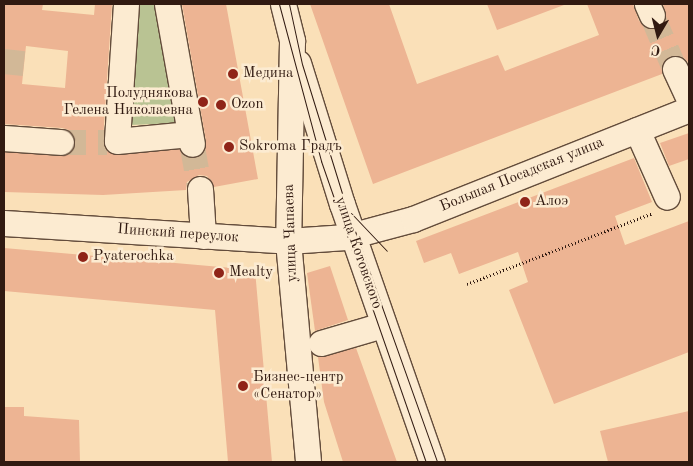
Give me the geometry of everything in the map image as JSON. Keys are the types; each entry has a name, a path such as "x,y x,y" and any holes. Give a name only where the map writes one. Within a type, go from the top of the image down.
{"street":[{"path":"126,4 112,142 191,139 167,4"},
{"name":"улица Чапаева","path":"283,4 292,41 288,241 308,462"},
{"name":"улица Котовского","path":"292,41 352,236 432,462"},
{"path":"675,69 689,100"},
{"name":"Большая Посадская улица","path":"352,236 413,219 689,109"},
{"path":"637,130 664,204"},
{"path":"4,138 61,142"},
{"path":"200,189 203,236"},
{"name":"Пинский переулок","path":"4,223 288,241 352,236"},
{"path":"322,343 383,325"}],"path":[{"path":"467,284 664,204"}],"green space":[{"path":"136,4 157,4 180,123 130,125"}],"building":[{"path":"4,4 43,4 42,10 94,15 95,4 112,4 103,140 106,151 118,155 179,149 187,157 194,158 202,155 206,141 182,4 226,4 258,179 214,187 207,176 199,175 187,182 186,190 103,195 4,192 4,152 60,156 73,150 75,143 69,130 62,128 4,124","holes":["26,46 68,51 65,88 22,84"]},
{"path":"310,4 389,4 417,84 498,55 505,71 599,35 587,4 633,4 639,21 651,29 664,23 666,16 663,4 689,4 689,63 683,57 669,56 663,61 662,74 373,184"},
{"path":"487,4 564,4 564,5 497,30"},
{"path":"689,133 689,159 669,166 660,143"},
{"path":"634,158 652,202 615,216 625,245 689,221 689,352 554,404 509,290 528,282 518,252 459,274 451,253 424,263 416,241"},
{"name":"Бизнес-центр «Сенатор»","path":"4,248 255,270 272,462 228,462 215,310 4,291"},
{"path":"330,266 348,320 315,331 307,273"},
{"path":"356,348 397,462 343,462 324,402 318,357"},
{"path":"4,407 24,407 24,416 79,420 80,462 4,462"},
{"path":"689,411 689,462 608,462 600,431"}],"tunnel":[{"path":"652,15 675,69"},
{"path":"4,61 24,63"},
{"path":"61,142 107,142"},
{"path":"192,144 200,189"}],"tram line":[{"path":"279,4 321,161 426,462"},
{"path":"289,4 302,64 345,203 437,462"},
{"path":"351,213 387,251"}],"place":[{"name":"Медина","path":"233,74"},
{"name":"Полуднякова Гелена Николаевна","path":"203,102"},
{"name":"Ozon","path":"221,105"},
{"name":"Sokroma Градъ","path":"229,147"},
{"name":"Алоэ","path":"525,202"},
{"name":"Pyaterochka","path":"83,257"},
{"name":"Mealty","path":"219,273"},
{"name":"Бизнес-центр «Сенатор»","path":"243,386"}]}
